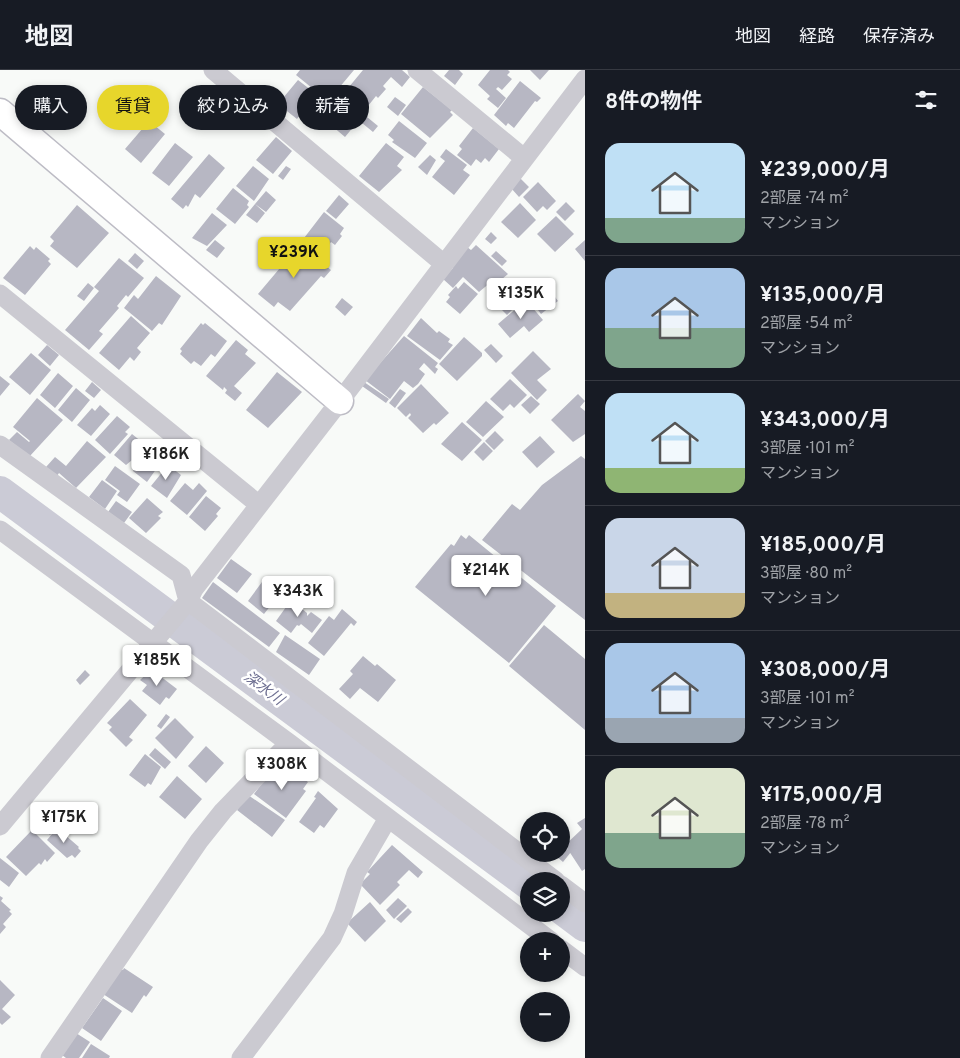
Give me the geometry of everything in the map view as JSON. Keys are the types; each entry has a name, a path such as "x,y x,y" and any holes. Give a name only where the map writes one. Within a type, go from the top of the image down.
{"street":[{"path":"213,70 444,264"},
{"path":"417,70 524,158"},
{"path":"0,826 188,601 194,589 258,504 340,401 585,79"},
{"path":"0,112 340,401"},
{"path":"0,294 258,504"},
{"path":"0,445 181,575 188,601 544,872"},
{"path":"0,530 289,743 539,932"},
{"path":"50,1058 199,841 223,811 289,743"},
{"path":"241,1058 332,938 343,914 356,873 388,818"},
{"path":"570,892 585,903"},
{"path":"570,956 585,967"}],"building":[{"path":"300,70 354,70 341,85 308,85 296,75"},
{"path":"363,70 402,70 410,77 402,87 391,77 383,86 386,89 378,98 376,96 369,105 369,85 351,85"},
{"path":"449,70 459,70 463,74 455,85 444,76"},
{"path":"490,70 508,70 510,72 507,75 512,79 502,90 498,87 496,89 506,98 498,108 487,99 490,96 478,85"},
{"path":"530,70 549,70 540,80"},
{"path":"298,80 304,85 297,85 297,119 287,111 287,93"},
{"path":"520,81 541,98 537,102 535,101 514,128 508,123 506,126 494,115"},
{"path":"423,87 452,110 450,112 453,115 430,138 401,114"},
{"path":"395,97 406,105 398,116 387,107"},
{"path":"369,119 378,126 373,132 369,129"},
{"path":"399,121 427,143 415,158 392,142 394,140 388,135"},
{"path":"473,128 499,149 489,162 485,158 481,163 476,159 471,166 457,155 462,149 459,146"},
{"path":"141,130 160,130 165,134 141,163 125,149"},
{"path":"337,130 351,130 345,137"},
{"path":"276,137 292,151 273,174 256,160"},
{"path":"175,143 193,157 169,186 152,173"},
{"path":"386,143 404,157 397,166 402,170 379,192 359,176"},
{"path":"446,149 467,165 463,170 470,175 454,195 432,177 445,161 440,157"},
{"path":"209,154 225,168 200,198 195,194 188,207 186,205 183,209 171,199"},
{"path":"430,155 436,160 427,175 418,167"},
{"path":"253,166 269,179 254,201 236,186"},
{"path":"286,166 291,169 283,180 278,176"},
{"path":"520,178 529,187 519,197 511,188"},
{"path":"538,182 556,201 547,210 543,206 537,212 523,197"},
{"path":"233,188 249,201 247,205 249,207 235,224 216,209"},
{"path":"266,191 276,200 266,212 255,204"},
{"path":"339,195 349,204 336,219 326,211"},
{"path":"566,202 575,211 565,221 556,212"},
{"path":"520,203 536,220 518,238 501,222"},
{"path":"255,204 265,213 257,223 246,215"},
{"path":"77,205 109,233 77,268 50,246 54,241 50,237"},
{"path":"324,212 344,228 340,234 342,236 335,245 331,242 320,256 301,242"},
{"path":"212,213 227,225 207,246 192,238"},
{"path":"556,216 574,234 555,252 537,234"},
{"path":"491,232 497,238 491,244 485,239"},
{"path":"215,240 225,248 217,258 206,250"},
{"path":"585,240 585,261 575,249"},
{"path":"476,245 508,274 495,285 491,282 479,292 463,277 453,288 443,279 453,268 450,265 467,247 471,250"},
{"path":"30,246 34,250 36,247 50,259 48,261 51,264 25,295 3,278"},
{"path":"302,247 331,270 324,278 321,276 290,311 278,302 274,307 258,294 296,249 299,251"},
{"path":"496,251 507,261 502,266 491,256"},
{"path":"135,253 144,261 137,269 128,261"},
{"path":"119,258 144,278 128,297 126,295 117,306 119,308 99,331 103,334 89,350 65,330 99,291 94,287"},
{"path":"156,276 181,296 162,325 159,323 152,331 124,308 134,295 138,299"},
{"path":"530,279 536,286 528,294 522,287"},
{"path":"464,282 478,294 460,314 446,302 450,297 448,295 456,286 458,289"},
{"path":"88,283 94,288 84,301 77,296"},
{"path":"546,285 558,301 541,314 529,298"},
{"path":"342,298 353,307 345,316 335,307"},
{"path":"526,300 543,320 529,332 524,326 510,338 498,324"},
{"path":"514,301 518,304 507,315 502,310"},
{"path":"131,316 150,333 137,348 141,352 134,361 130,357 119,370 99,353"},
{"path":"421,318 437,333 439,331 450,339 448,342 453,345 440,360 407,336"},
{"path":"201,323 203,325 205,323 227,341 215,357 211,354 201,366 194,361 191,364 180,354 182,351 180,349"},
{"path":"404,336 438,363 435,367 438,369 435,374 424,363 419,369 425,374 418,384 413,388 404,381 390,399 365,380"},
{"path":"464,337 482,353 482,356 457,381 439,364"},
{"path":"236,340 248,350 245,354 256,363 234,386 242,393 235,401 225,393 227,390 224,387 223,390 206,376"},
{"path":"491,344 503,356 496,363 484,350"},
{"path":"47,345 59,355 50,366 38,355"},
{"path":"533,351 551,369 537,380 547,390 537,400 511,373"},
{"path":"31,353 51,370 30,395 9,377"},
{"path":"277,372 302,392 268,428 246,410"},
{"path":"58,373 73,386 55,408 40,395"},
{"path":"0,376 10,384 0,396"},
{"path":"510,379 527,395 514,408 510,404 503,411 490,399"},
{"path":"92,382 101,390 94,398 85,391"},
{"path":"364,382 389,399 386,403 362,386"},
{"path":"421,384 449,413 436,425 434,423 423,433 408,418 411,415 410,413 406,417 397,408"},
{"path":"76,388 90,400 72,422 58,410"},
{"path":"400,389 406,393 395,408 389,403"},
{"path":"578,394 585,401 580,407 585,411 585,434 573,442 551,420"},
{"path":"531,396 540,404 530,414 521,405"},
{"path":"37,398 63,420 29,457 9,440 17,432 30,441 13,427"},
{"path":"486,401 504,417 483,437 466,422"},
{"path":"100,405 110,414 91,436 77,425 92,408 95,411"},
{"path":"117,416 130,427 125,432 128,434 110,454 95,440"},
{"path":"462,422 482,440 462,461 441,444"},
{"path":"495,431 504,440 494,450 485,441"},
{"path":"132,434 148,447 139,458 137,456 126,465 114,455"},
{"path":"540,436 555,452 537,468 522,452"},
{"path":"87,441 106,457 76,488 59,473 57,476 46,467 55,457 66,466"},
{"path":"484,442 493,451 483,461 474,452"},
{"path":"151,448 164,458 147,482 133,471"},
{"path":"178,452 188,461 181,469 171,461"},
{"path":"581,456 585,459 585,620 482,540 512,504 520,510 542,485"},
{"path":"168,465 181,475 167,498 151,486"},
{"path":"115,466 140,484 127,502 117,495 120,491 105,480"},
{"path":"102,480 117,491 105,509 89,497"},
{"path":"185,483 193,490 199,483 207,491 187,515 170,501"},
{"path":"206,496 221,508 216,514 218,516 205,531 189,517"},
{"path":"147,498 163,512 158,516 161,518 146,533 129,518"},
{"path":"116,501 132,512 124,523 108,512"},
{"path":"461,535 466,539 469,535 556,606 509,663 415,587 451,544 454,546"},
{"path":"231,559 252,574 237,593 217,578"},
{"path":"213,582 280,633 269,647 202,598"},
{"path":"262,582 279,595 264,614 248,601"},
{"path":"291,600 307,613 307,616 311,612 322,620 312,633 301,624 297,625 291,633 276,621"},
{"path":"342,609 357,622 354,626 351,623 324,656 308,643 329,616 334,620"},
{"path":"544,625 585,659 585,730 509,666"},
{"path":"285,635 320,659 309,675 276,652"},
{"path":"363,656 375,666 377,664 396,680 378,702 360,688 350,699 339,689 353,674 350,671"},
{"path":"153,668 157,671 156,673 177,689 169,699 166,697 160,705 142,691 147,685 140,680"},
{"path":"85,670 90,675 80,685 76,680"},
{"path":"130,699 147,715 129,737 133,740 126,747 109,730 112,727 107,723"},
{"path":"166,714 170,717 161,729 157,726"},
{"path":"175,718 194,737 176,759 155,738"},
{"path":"206,746 224,763 206,783 188,766"},
{"path":"155,748 171,762 165,769 149,755"},
{"path":"145,754 161,767 151,785 148,783 145,787 129,775"},
{"path":"287,767 308,782 303,789 306,791 286,818 254,794 272,770 280,776"},
{"path":"177,776 202,799 185,819 159,797"},
{"path":"318,791 338,809 324,828 320,825 314,833 299,822 316,798 314,797"},
{"path":"248,795 285,820 272,837 237,810"},
{"path":"585,818 585,869 582,871 570,853 570,840 582,829 577,823"},
{"path":"45,821 54,830 50,835 41,826"},
{"path":"57,828 79,847 81,851 75,858 72,855 67,858 47,840"},
{"path":"32,830 55,853 47,862 45,859 41,865 39,863 26,876 6,857"},
{"path":"392,845 423,872 418,878 409,870 397,882 400,885 380,905 360,884 370,874 367,872"},
{"path":"0,858 19,873 9,887 0,880"},
{"path":"0,896 3,898 1,901 11,910 9,911 12,914 3,924 6,927 0,934"},
{"path":"398,898 407,906 394,919 386,910"},
{"path":"370,902 386,921 365,942 347,923"},
{"path":"408,908 412,912 401,923 396,919"},
{"path":"117,966 123,970 124,968 153,987 146,997 144,995 132,1013 100,992"},
{"path":"0,980 15,995 2,1009 11,1017 2,1025 0,1023"},
{"path":"103,998 122,1011 101,1041 82,1028"},
{"path":"76,1033 90,1042 79,1058 66,1058 62,1055"},
{"path":"91,1044 110,1056 109,1058 82,1058"}],"waterway":[{"name":"深水川","path":"0,492 520,877"},
{"name":"深水川","path":"570,915 585,926"}]}
